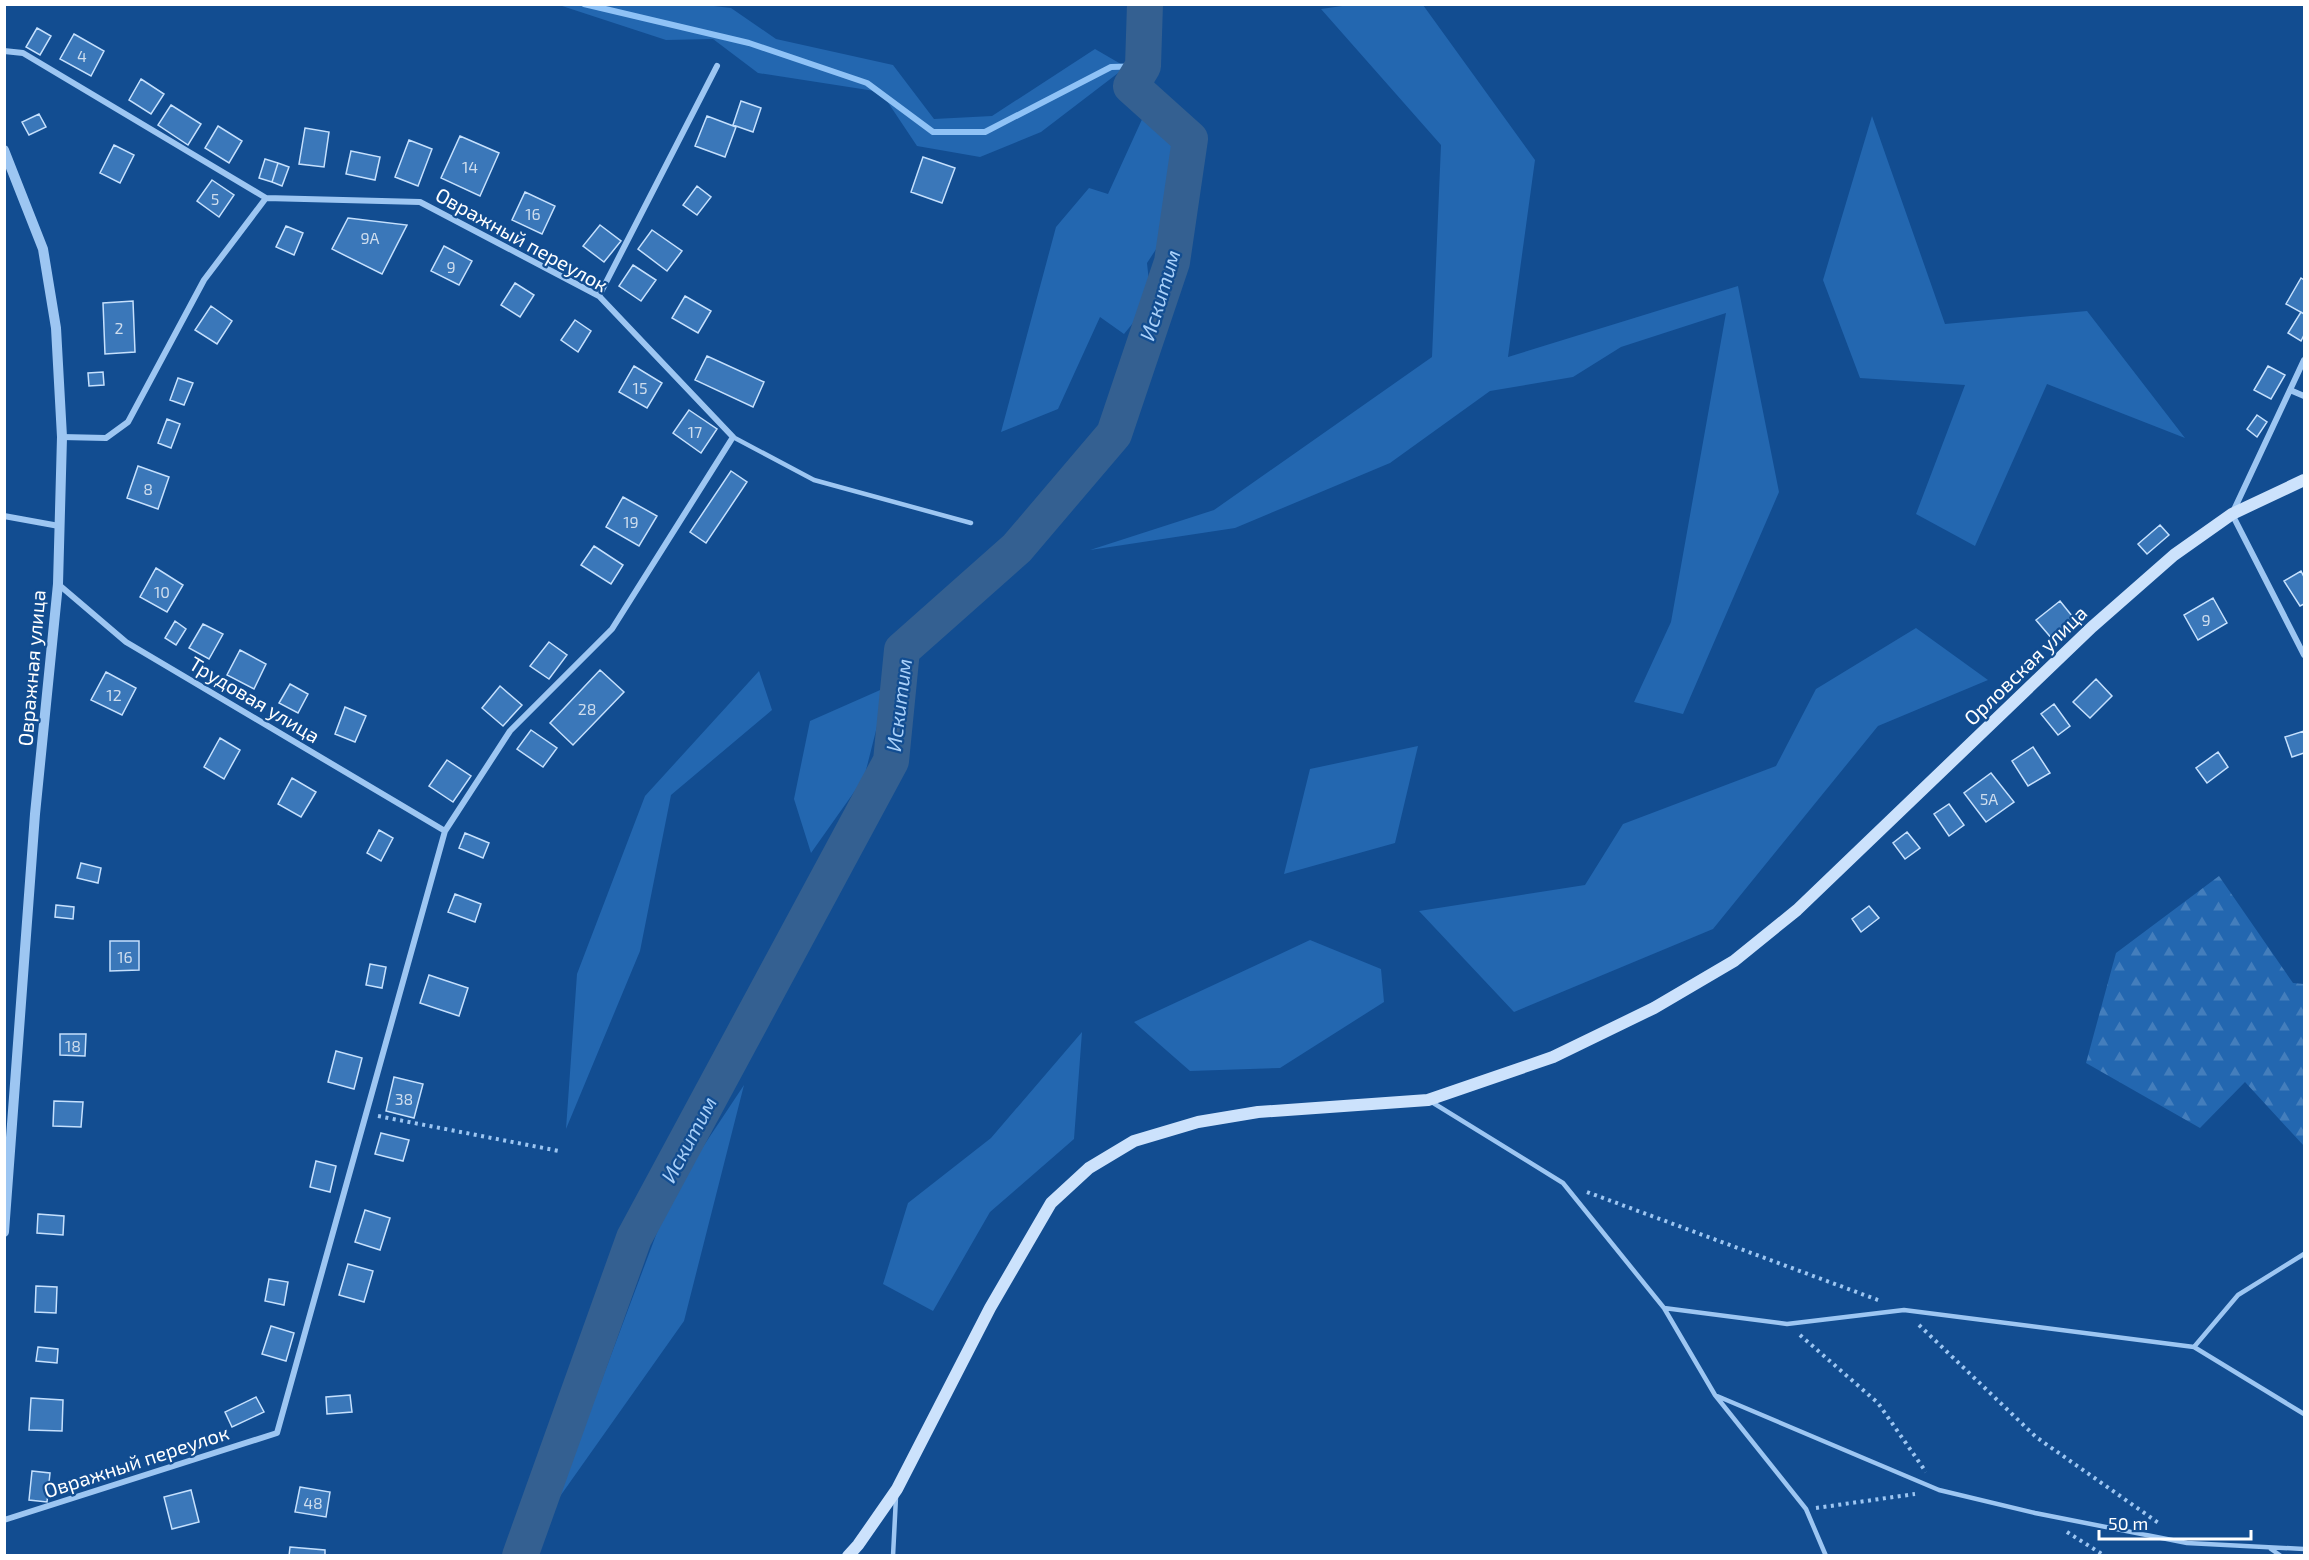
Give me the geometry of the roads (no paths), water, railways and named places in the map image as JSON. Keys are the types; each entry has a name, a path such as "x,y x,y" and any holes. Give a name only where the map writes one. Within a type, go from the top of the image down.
{"main road":[{"name":"Орловская улица","path":"848,1556 897,1489 990,1308 1051,1203 1089,1168 1134,1141 1198,1122 1258,1112 1428,1100 1553,1057 1654,1008 1734,961 1797,910 2092,627 2174,555 2232,514 2304,480"}],"street":[{"name":"Овражный переулок","path":"4,51 23,53 266,198 420,202 599,296 733,437"},
{"path":"599,296 717,66"},
{"name":"Овражная улица","path":"4,150 43,249 56,328 62,437 58,584 36,814 4,1232"},
{"path":"62,437 106,438 128,422 204,280 266,198"},
{"path":"2304,360 2232,514 2304,655"},
{"path":"2290,390 2304,396"},
{"path":"445,831 510,731 612,629 733,437"},
{"path":"4,516 59,526"},
{"name":"Трудовая улица","path":"58,584 126,642 445,831"},
{"name":"Овражный переулок","path":"4,1520 277,1433 445,831"}],"lane":[{"path":"733,437 813,480 971,523"},
{"path":"1428,1100 1563,1183 1664,1308 1715,1395 1806,1509 1826,1556"},
{"path":"2194,1347 2238,1295 2304,1254"},
{"path":"1664,1308 1787,1324 1904,1310 2194,1347 2304,1414"},
{"path":"1715,1395 1939,1490 2036,1513 2187,1543 2304,1549"},
{"path":"893,1556 897,1489"},
{"path":"2271,1549 2281,1556"}],"waterway":[{"path":"584,4 749,43 867,83 933,132 985,132 1111,67 1143,66"},
{"name":"Искитим","path":"520,1556 634,1238 891,761 902,650 1017,548 1114,434 1172,262 1190,139 1131,86 1143,66 1145,4"}]}
